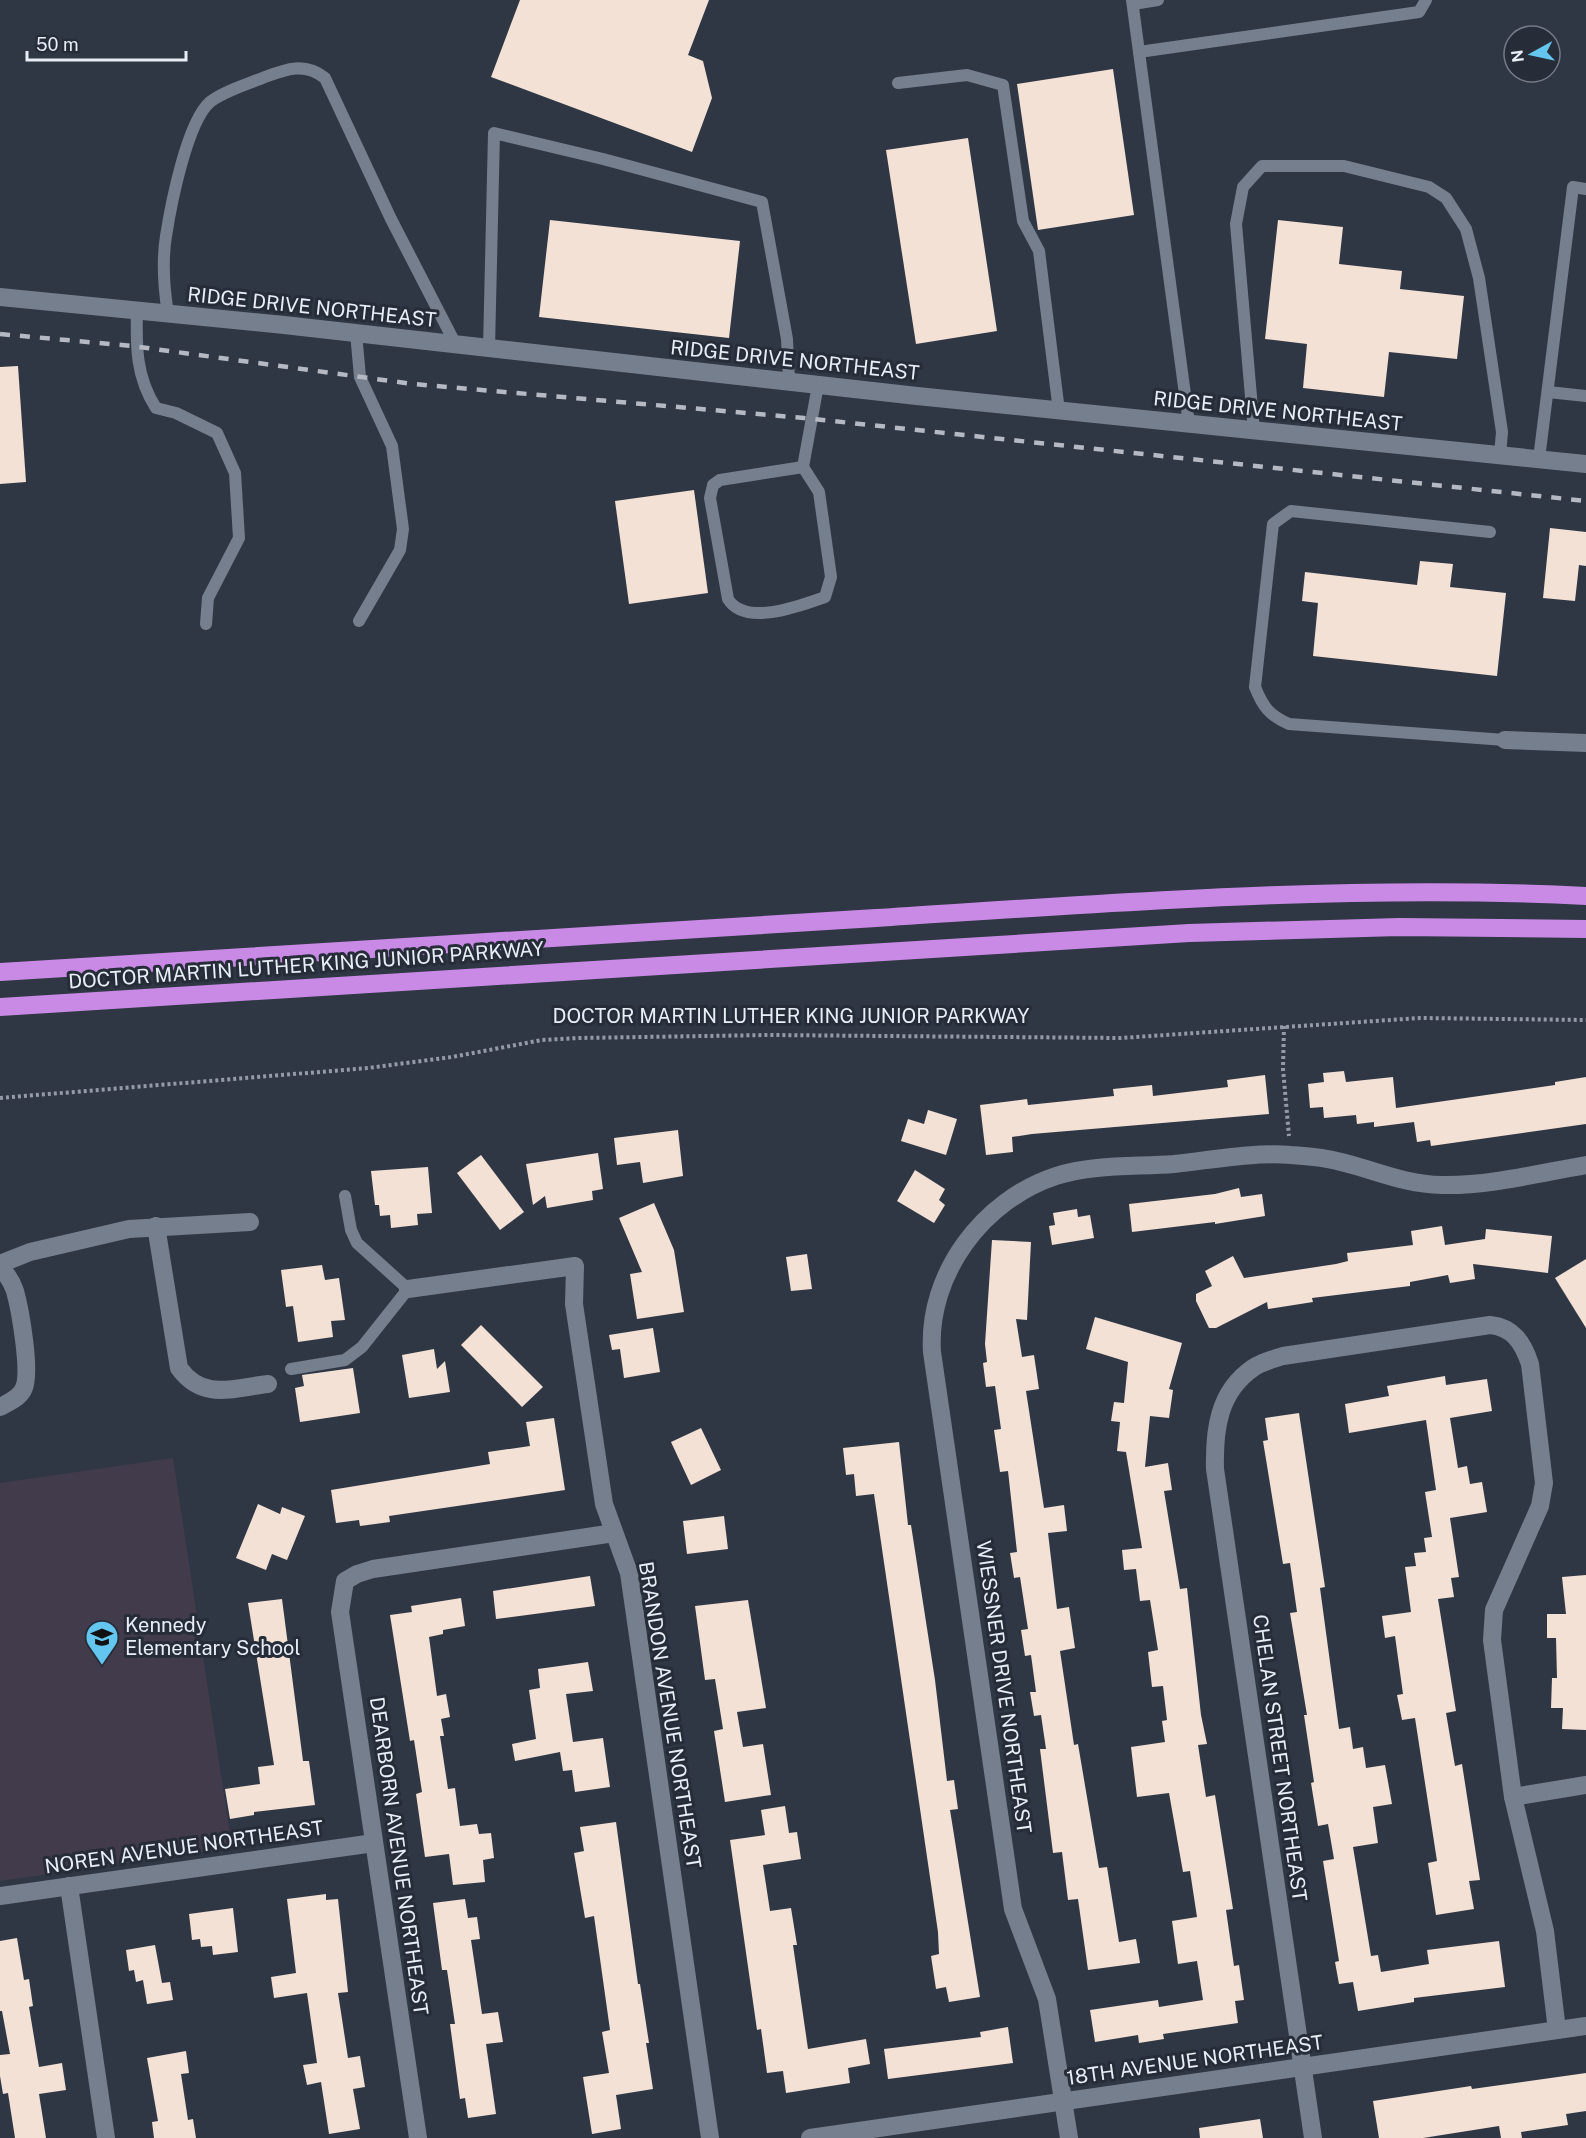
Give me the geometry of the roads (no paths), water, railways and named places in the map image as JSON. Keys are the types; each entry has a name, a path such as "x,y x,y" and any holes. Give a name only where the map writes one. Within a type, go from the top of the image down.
{"highway":[{"name":"DOCTOR MARTIN LUTHER KING JUNIOR PARKWAY","path":"0,972 1062,906 1288,896 1479,893 1586,896"},
{"name":"DOCTOR MARTIN LUTHER KING JUNIOR PARKWAY","path":"0,1006 1189,933 1399,927 1586,929"}],"street":[{"name":"RIDGE DRIVE NORTHEAST","path":"0,297 356,333 1059,411 1586,464"},
{"path":"1505,740 1586,743"},
{"name":"WIESSNER DRIVE NORTHEAST","path":"1069,2138 1047,1999 1013,1908 933,1352 931,1330 936,1301 963,1243 1007,1201 1057,1176 1104,1168 1290,1155 1344,1162 1399,1181 1444,1185 1586,1165"},
{"path":"0,1407 10,1402 23,1390 26,1375 15,1292 10,1278 0,1266 30,1252 119,1231 156,1226 250,1222"},
{"path":"156,1226 179,1368 187,1380 199,1388 214,1391 268,1384"},
{"name":"BRANDON AVENUE NORTHEAST","path":"408,1289 575,1266 574,1304 604,1504 629,1573 710,2138"},
{"name":"CHELAN STREET NORTHEAST","path":"1312,2138 1215,1469 1214,1434 1222,1407 1233,1389 1253,1368 1283,1356 1490,1325 1501,1326 1512,1333 1524,1346 1530,1364 1544,1483 1540,1506 1494,1610 1492,1640 1513,1797"},
{"name":"DEARBORN AVENUE NORTHEAST","path":"418,2138 340,1612 345,1581 373,1569 614,1533"},
{"path":"1557,2031 1545,1931 1513,1797 1586,1785"},
{"name":"NOREN AVENUE NORTHEAST","path":"0,1896 374,1842"},
{"path":"69,1886 106,2138"},
{"name":"18TH AVENUE NORTHEAST","path":"810,2138 1586,2026"}],"lane":[{"path":"1158,0 1132,2 1189,424"},
{"path":"1139,52 1419,12 1426,0"},
{"path":"168,314 165,291 166,237 188,138 196,121 210,102 285,69 305,68 315,70 325,78 391,219 456,345"},
{"path":"898,83 967,75 1003,85 1023,221 1040,251 1059,411"},
{"path":"489,348 494,133 603,159 762,202 787,339 789,381"},
{"path":"1254,431 1236,224 1243,187 1262,166 1344,166 1430,187 1446,198 1466,229 1485,309 1502,432 1500,455"},
{"path":"1539,459 1573,187 1586,189"},
{"path":"136,311 136,359 146,393 156,408 176,413 217,434 235,473 239,538 208,598 206,624"},
{"path":"356,333 360,377 392,446 403,529 400,550 359,621"},
{"path":"804,467 720,480 712,484 710,498 728,599 734,608 745,613 769,612 825,597 831,577 819,492 804,467 818,385"},
{"path":"1548,392 1586,396"},
{"path":"1490,532 1291,511 1273,524 1255,687 1263,707 1274,717 1289,724 1505,740"},
{"path":"291,1369 345,1360 362,1347 408,1289 357,1243 351,1230 345,1196"}],"railway":[{"path":"0,334 132,346 413,384 804,418 1586,501"}],"place":[{"name":"Kennedy Elementary School","path":"102,1666"}]}
